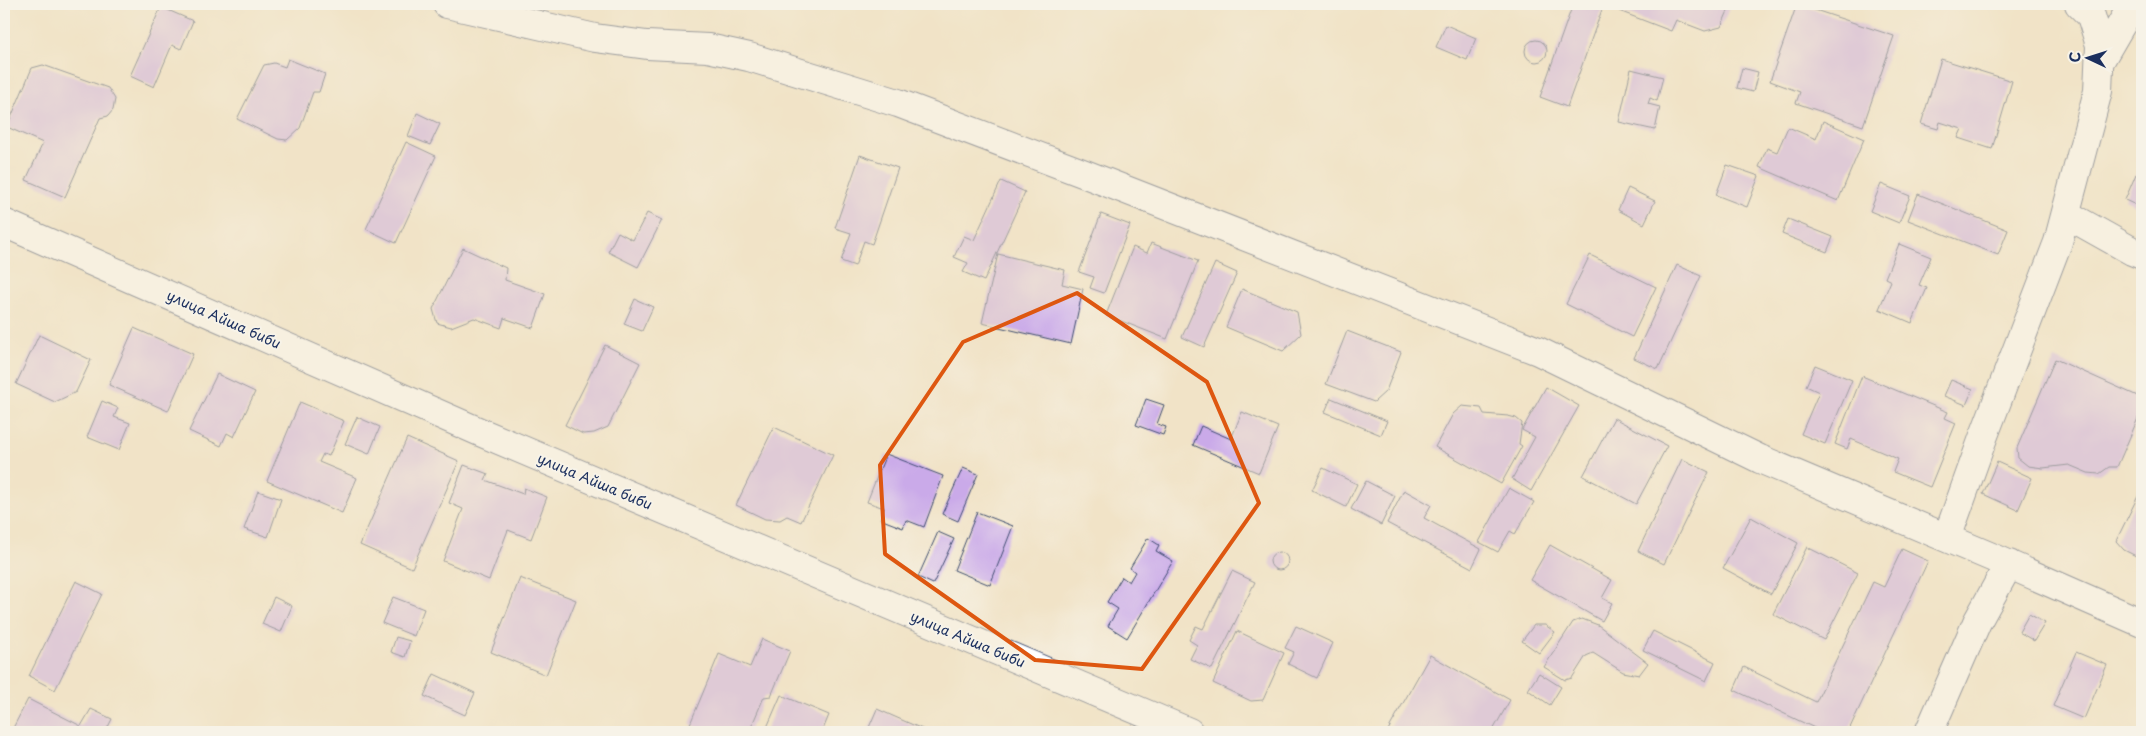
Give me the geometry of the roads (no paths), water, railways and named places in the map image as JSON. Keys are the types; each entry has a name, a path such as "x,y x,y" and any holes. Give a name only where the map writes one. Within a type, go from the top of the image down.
{"street":[{"path":"447,4 595,38 647,45 708,48 749,57 898,103 1538,351 1760,459 2009,564 2142,623"},
{"path":"1947,538 2066,214 2098,91 2100,45 2091,16 2079,4"},
{"path":"2100,61 2126,18 2131,4"},
{"path":"2066,214 2142,255"},
{"name":"улица Айша биби","path":"4,223 480,432 1189,732"},
{"path":"1929,732 1976,622 2009,564"}]}
